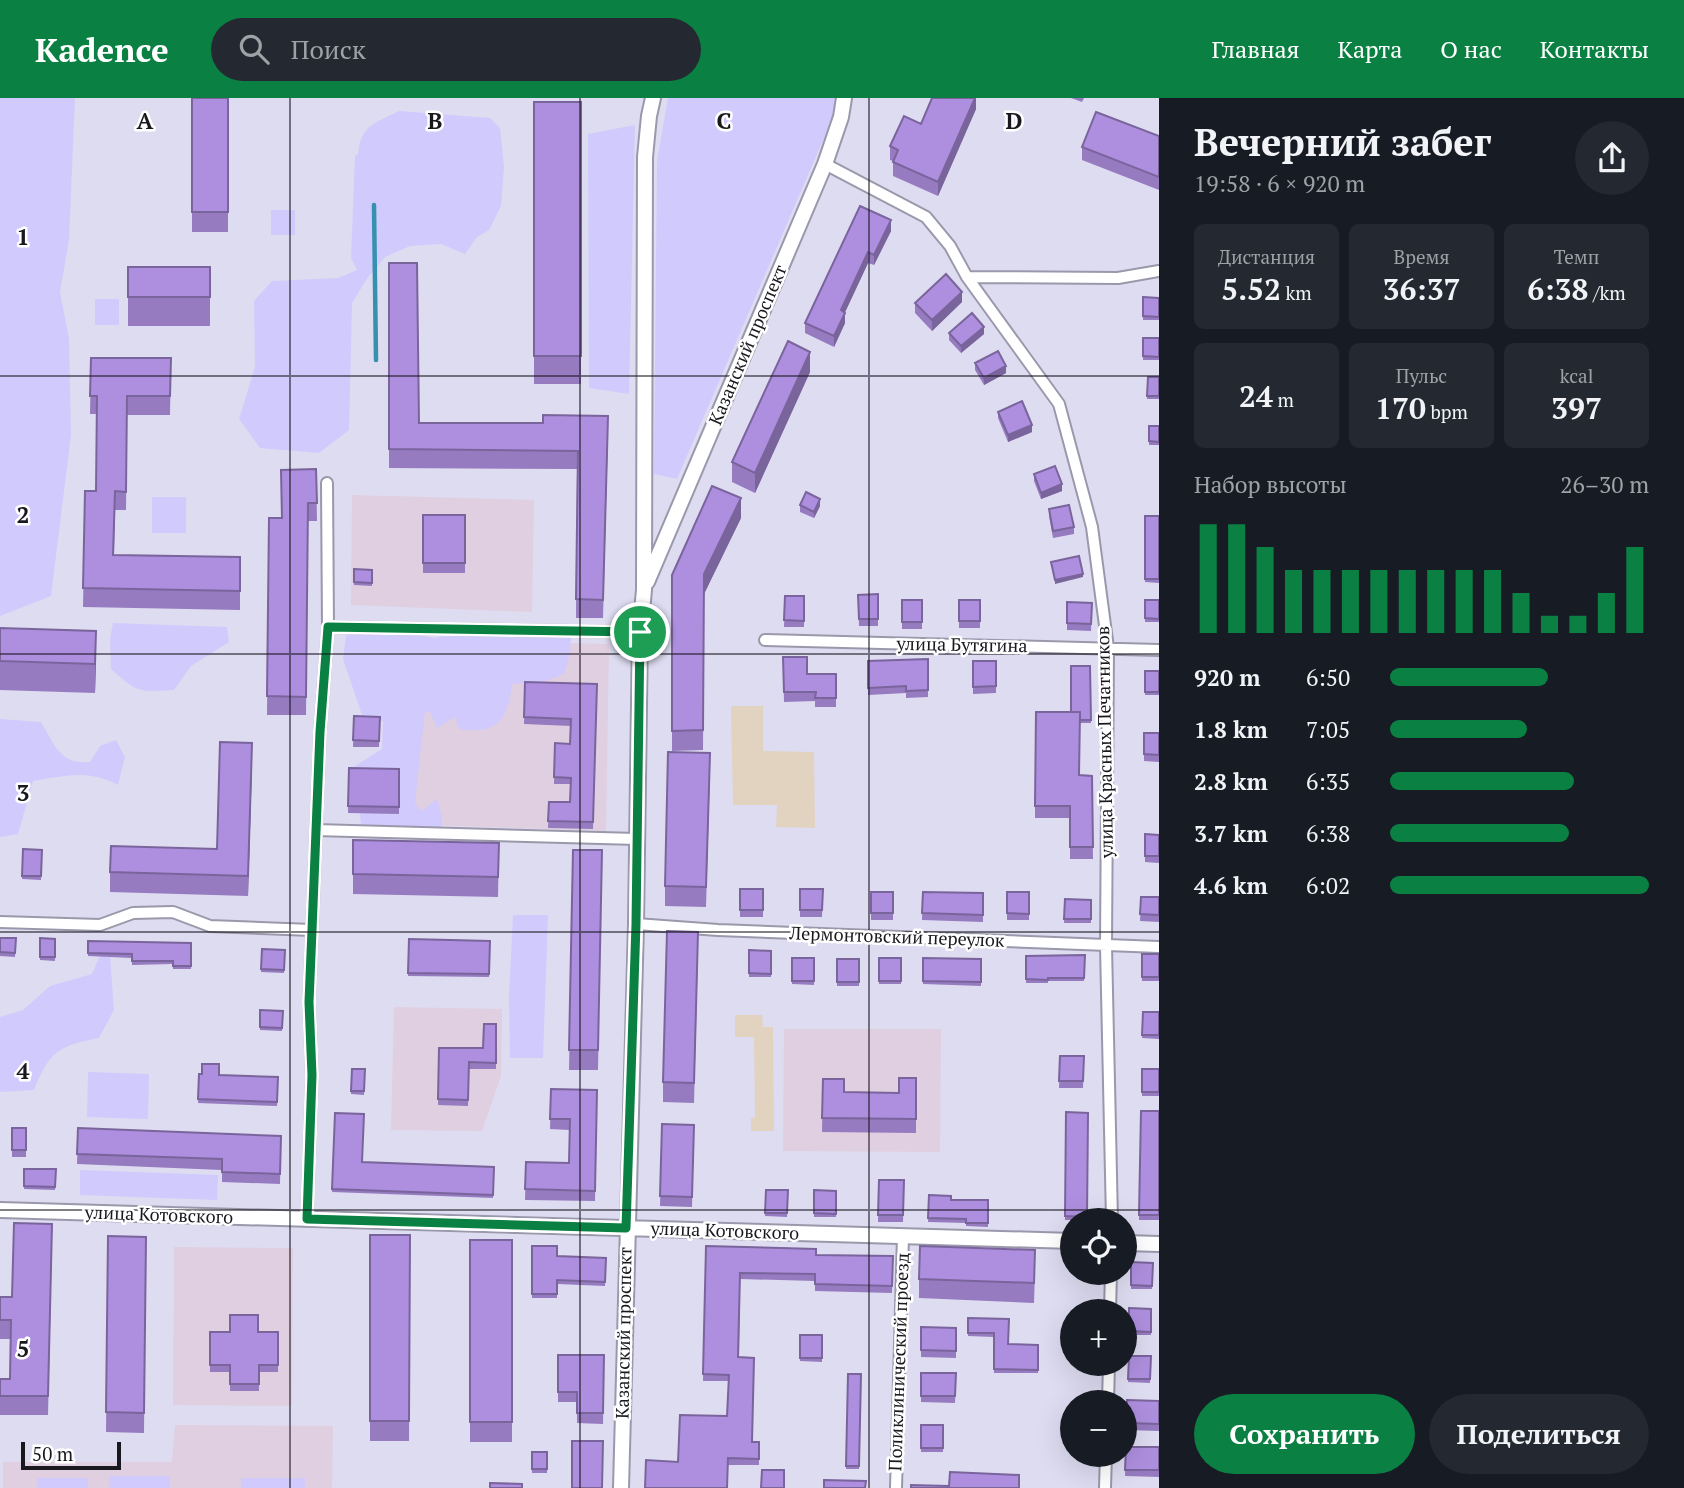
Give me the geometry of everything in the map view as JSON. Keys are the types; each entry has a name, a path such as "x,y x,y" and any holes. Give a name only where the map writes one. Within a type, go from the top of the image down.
{"street":[{"name":"Казанский проспект","path":"621,1488 636,924 640,632 644,590 645,157 653,98"},
{"name":"Казанский проспект","path":"644,590 825,164 841,117 844,98"},
{"name":"улица Красных Печатников","path":"825,164 926,217 950,246 967,277 1059,404 1092,527 1108,648 1107,946 1112,1208"},
{"path":"967,277 1118,278 1159,271"},
{"path":"307,1219 312,1075 309,1002 328,627 327,483"},
{"path":"328,627 640,632"},
{"name":"улица Бутягина","path":"765,640 1159,650"},
{"path":"316,830 636,839"},
{"path":"0,922 100,925 133,913 173,912 209,926 312,930"},
{"name":"Лермонтовский переулок","path":"636,924 719,930 1159,947"},
{"name":"улица Котовского","path":"0,1210 1060,1241"},
{"name":"Поликлинический проезд","path":"896,1488 903,1236"},
{"path":"1137,1243 1159,1244"},
{"path":"1105,1488 1106,1467"}],"shaded area":[{"path":"0,98 75,98 69,240 60,292 69,339 71,435 51,596 0,616"},
{"path":"668,98 837,98 836,110 677,479 654,474 657,161"},
{"path":"399,111 490,118 500,128 504,167 501,206 489,230 477,237 465,254 441,244 410,246 385,257 368,277 352,303 349,430 319,453 260,448 239,419 255,367 254,301 272,281 338,278 357,270 351,258 355,156 366,130"},
{"path":"635,125 629,394 589,388 588,134"},
{"path":"271,210 295,210 295,235 271,235"},
{"path":"95,299 119,299 119,325 95,325"},
{"path":"352,495 534,500 532,612 351,605"},
{"path":"152,497 186,497 186,533 152,533"},
{"path":"113,623 227,627 229,642 191,666 174,690 145,691 133,687 111,669 110,638"},
{"path":"355,630 401,632 435,638 450,634 571,638 564,674 543,682 512,684 503,716 491,727 483,730 459,729 455,717 437,728 430,712 425,711 415,803 421,811 437,799 442,816 440,832 362,829 360,809 364,777 349,770 382,749 383,721 362,715 343,659 346,636"},
{"path":"406,640 609,644 606,831 401,824"},
{"path":"731,706 763,706 763,751 814,752 815,828 776,827 777,805 733,805"},
{"path":"0,719 41,722 60,752 65,757 80,762 90,762 100,746 116,740 125,757 118,785 86,775 33,781 18,834 0,837"},
{"path":"513,915 548,915 543,1058 510,1058 509,997"},
{"path":"109,943 114,1010 99,1038 74,1044 57,1052 45,1067 34,1090 0,1092 0,1017 23,1010 50,986 92,974 101,953"},
{"path":"394,1007 502,1009 501,1076 482,1131 391,1130"},
{"path":"735,1015 762,1015 763,1027 773,1027 774,1131 751,1131 751,1118 755,1117 754,1037 735,1037"},
{"path":"784,1029 941,1029 940,1152 783,1151"},
{"path":"88,1072 149,1074 148,1119 87,1117"},
{"path":"80,1170 218,1175 217,1200 80,1195"},
{"path":"174,1247 293,1248 292,1406 173,1405"},
{"path":"175,1425 333,1426 332,1488 3,1488 3,1462 172,1462"},
{"path":"109,1476 170,1476 170,1488 109,1488"},
{"path":"37,1478 88,1478 88,1488 37,1488"},
{"path":"241,1478 305,1478 305,1488 241,1488"}],"building":[{"path":"192,98 228,98 228,212 192,212"},
{"path":"932,98 975,98 938,182 893,162 898,150 890,146 904,116 921,124"},
{"path":"534,102 581,102 581,356 534,356"},
{"path":"1096,112 1159,136 1159,177 1082,147"},
{"path":"860,206 891,220 874,255 868,252 841,310 845,313 834,336 805,323"},
{"path":"389,263 417,263 419,423 543,423 543,415 608,416 603,600 576,599 578,451 389,449"},
{"path":"128,267 210,267 210,297 128,297"},
{"path":"946,274 962,292 932,320 915,303"},
{"path":"1143,297 1159,298 1159,317 1143,316"},
{"path":"972,313 984,327 961,346 949,333"},
{"path":"1143,338 1159,338 1159,357 1143,356"},
{"path":"788,341 810,352 755,473 732,462"},
{"path":"998,351 1006,366 984,378 975,363"},
{"path":"91,358 171,358 170,396 127,396 126,492 115,491 113,555 240,557 240,591 83,588 85,491 96,491 97,396 90,396"},
{"path":"1148,377 1159,377 1159,396 1147,396"},
{"path":"1022,401 1032,425 1008,435 998,412"},
{"path":"1149,426 1159,426 1159,442 1149,441"},
{"path":"1055,466 1062,484 1041,493 1034,474"},
{"path":"316,469 317,503 308,503 306,697 267,696 269,518 282,518 281,470"},
{"path":"712,486 741,498 704,574 703,730 672,731 672,575"},
{"path":"806,492 820,499 814,512 800,505"},
{"path":"1069,505 1074,527 1053,531 1049,509"},
{"path":"423,515 465,515 465,563 423,563"},
{"path":"1145,516 1159,516 1159,579 1145,579"},
{"path":"1079,556 1083,574 1055,580 1051,562"},
{"path":"354,569 372,570 372,583 354,582"},
{"path":"878,594 878,619 859,619 858,595"},
{"path":"785,596 804,596 804,621 784,620"},
{"path":"902,600 922,600 922,622 902,622"},
{"path":"959,600 980,600 980,621 959,621"},
{"path":"1145,600 1159,600 1159,619 1145,618"},
{"path":"1067,602 1092,603 1091,624 1067,623"},
{"path":"0,628 96,631 95,664 0,661"},
{"path":"783,657 807,657 807,674 836,674 836,698 815,698 816,692 784,692"},
{"path":"928,659 928,690 906,691 906,686 868,688 868,661"},
{"path":"973,661 996,661 996,686 973,687"},
{"path":"1071,666 1090,666 1091,720 1080,720 1080,712 1071,712"},
{"path":"1145,671 1159,671 1159,692 1145,692"},
{"path":"525,682 597,684 593,822 548,821 549,802 570,802 571,778 554,777 555,743 570,744 571,719 524,717"},
{"path":"1036,712 1080,712 1079,775 1092,776 1093,847 1070,847 1070,806 1035,806"},
{"path":"354,716 380,717 379,741 353,740"},
{"path":"1144,733 1159,733 1159,755 1144,754"},
{"path":"220,742 252,743 248,876 110,872 111,846 217,849"},
{"path":"668,752 710,753 706,887 665,886"},
{"path":"349,768 399,769 399,807 348,806"},
{"path":"1145,834 1159,835 1159,856 1145,856"},
{"path":"353,840 499,843 498,877 353,874"},
{"path":"23,849 42,850 41,876 22,876"},
{"path":"573,850 602,850 598,1050 569,1050"},
{"path":"740,889 763,889 763,910 740,910"},
{"path":"800,889 823,889 822,910 800,910"},
{"path":"871,892 893,892 893,913 871,913"},
{"path":"923,892 983,893 983,915 922,913"},
{"path":"1007,892 1029,892 1029,914 1007,913"},
{"path":"1141,897 1159,897 1159,915 1140,914"},
{"path":"1065,899 1091,900 1091,919 1064,919"},
{"path":"667,931 698,932 694,1083 663,1082"},
{"path":"0,938 16,938 15,953 0,952"},
{"path":"40,938 55,939 55,957 40,957"},
{"path":"409,939 490,941 489,974 408,973"},
{"path":"88,941 191,943 191,966 173,966 173,961 132,961 132,954 88,953"},
{"path":"262,949 285,950 284,970 261,969"},
{"path":"749,950 771,951 771,974 749,973"},
{"path":"1142,954 1159,954 1159,977 1142,977"},
{"path":"1085,955 1084,978 1026,979 1026,956"},
{"path":"792,958 814,958 814,981 792,981"},
{"path":"879,958 901,958 901,981 879,981"},
{"path":"923,958 981,959 981,982 923,981"},
{"path":"837,959 859,959 859,982 837,982"},
{"path":"260,1010 283,1011 282,1028 260,1027"},
{"path":"1143,1012 1159,1012 1159,1035 1142,1035"},
{"path":"484,1024 496,1024 496,1063 469,1062 468,1100 438,1099 439,1048 483,1048"},
{"path":"1060,1056 1084,1056 1083,1081 1059,1081"},
{"path":"202,1064 219,1064 219,1075 278,1077 277,1102 198,1099"},
{"path":"352,1069 365,1069 364,1091 351,1091"},
{"path":"1142,1069 1159,1069 1159,1092 1142,1092"},
{"path":"899,1078 916,1078 916,1119 822,1118 823,1079 844,1079 844,1092 899,1093"},
{"path":"551,1089 597,1090 595,1191 525,1189 526,1162 569,1163 570,1119 550,1119"},
{"path":"1141,1111 1159,1111 1159,1215 1139,1215"},
{"path":"1066,1112 1088,1113 1087,1208 1065,1208"},
{"path":"335,1113 364,1114 362,1162 494,1167 493,1195 332,1189"},
{"path":"662,1124 694,1125 692,1197 660,1196"},
{"path":"12,1128 26,1128 26,1150 12,1150"},
{"path":"78,1128 281,1136 280,1174 222,1172 222,1159 77,1154"},
{"path":"24,1169 56,1169 55,1187 24,1186"},
{"path":"879,1180 904,1180 903,1215 878,1215"},
{"path":"766,1190 788,1190 787,1213 765,1213"},
{"path":"814,1190 836,1191 836,1214 814,1213"},
{"path":"929,1195 951,1196 951,1200 988,1200 988,1223 966,1223 966,1219 928,1218"},
{"path":"14,1223 52,1224 48,1396 0,1396 0,1379 10,1379 11,1320 0,1320 0,1297 12,1297"},
{"path":"370,1235 410,1235 409,1421 370,1421"},
{"path":"108,1236 146,1237 144,1413 106,1412"},
{"path":"470,1240 512,1240 512,1422 470,1422"},
{"path":"532,1246 557,1246 557,1256 606,1258 605,1282 557,1280 557,1294 532,1294"},
{"path":"706,1246 816,1249 816,1255 893,1256 892,1286 815,1284 815,1274 740,1273 738,1357 754,1358 752,1442 759,1442 759,1459 728,1458 727,1488 645,1488 646,1460 678,1462 680,1415 727,1416 729,1375 703,1374"},
{"path":"920,1246 1035,1250 1034,1283 919,1279"},
{"path":"1137,1262 1153,1263 1152,1286 1131,1285 1137,1285"},
{"path":"1137,1308 1151,1309 1151,1332 1137,1331"},
{"path":"230,1315 258,1315 258,1332 278,1332 278,1365 259,1365 259,1384 230,1384 230,1365 210,1365 210,1332 230,1332"},
{"path":"968,1318 1009,1319 1008,1344 1038,1345 1038,1370 994,1369 994,1333 968,1333"},
{"path":"921,1327 956,1328 956,1351 921,1350"},
{"path":"800,1335 822,1335 822,1358 800,1358"},
{"path":"558,1355 604,1355 603,1413 577,1413 577,1392 558,1392"},
{"path":"1137,1356 1151,1356 1150,1379 1128,1379 1128,1376 1137,1376"},
{"path":"921,1373 956,1373 955,1396 921,1396"},
{"path":"848,1374 861,1374 859,1466 846,1466"},
{"path":"1137,1400 1159,1401 1159,1424 1137,1423"},
{"path":"921,1425 943,1425 943,1448 921,1448"},
{"path":"572,1441 603,1441 602,1488 572,1488"},
{"path":"1137,1447 1159,1447 1159,1470 1125,1470 1125,1467 1137,1467"},
{"path":"532,1452 547,1452 547,1469 532,1469"},
{"path":"762,1470 784,1470 784,1488 761,1488"},
{"path":"950,1472 1019,1475 1019,1488 911,1488 911,1485 949,1486"},
{"path":"824,1480 866,1481 865,1488 824,1488"},
{"path":"490,1483 522,1484 522,1488 490,1488"}],"waterway":[{"path":"374,205 376,360"}],"route":[{"path":"328,627 640,632 636,924 626,1228 307,1219 312,1075 309,1002 320,732 328,627"}]}
